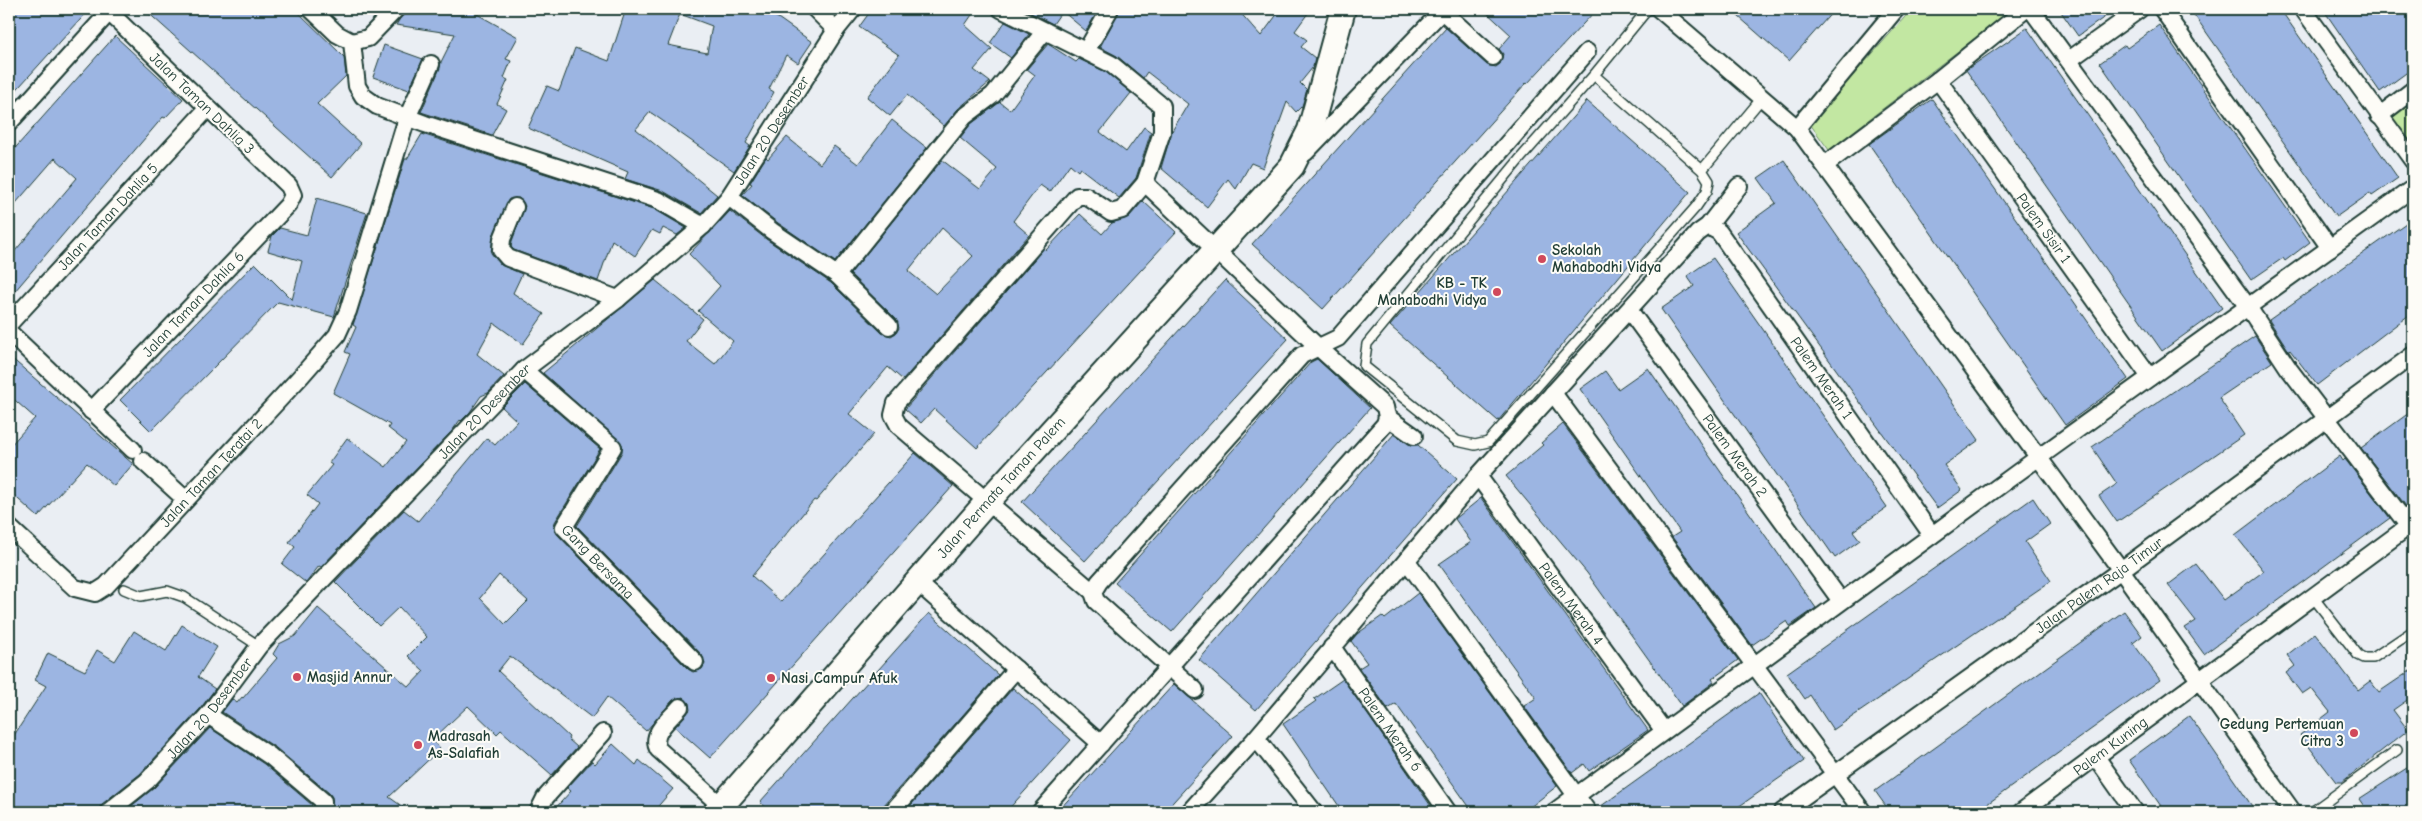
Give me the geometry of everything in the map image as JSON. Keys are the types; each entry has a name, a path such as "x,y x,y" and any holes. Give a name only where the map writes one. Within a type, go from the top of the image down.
{"street":[{"path":"311,9 337,34 352,42 368,38 396,9"},
{"path":"815,9 836,30"},
{"name":"Jalan 20 Desember","path":"108,812 147,781 208,715 259,646 524,370 618,299 703,226 729,197 836,30 853,9"},
{"path":"1001,9 1111,64 1162,106 1162,132 1145,183 1122,210 1111,213 1086,196 1077,196 896,403 893,416 899,426 1093,592 1096,601 1195,690"},
{"path":"1086,51 1110,9"},
{"name":"Jalan Permata Taman Palem","path":"722,810 988,501 1292,166 1310,130 1343,9"},
{"path":"1659,9 1796,128 2039,457 2293,812"},
{"path":"1825,165 1938,80 2026,9"},
{"path":"2031,9 2328,420 2412,527"},
{"path":"2069,60 2140,9"},
{"path":"2162,9 2330,248"},
{"path":"2303,9 2413,161"},
{"path":"1292,166 1441,10 1493,57"},
{"path":"9,123 110,11"},
{"name":"Jalan Taman Dahlia 3","path":"110,11 207,109 289,186 292,195"},
{"path":"1796,128 1888,11"},
{"path":"837,275 964,117 993,95 1045,31"},
{"path":"352,42 357,86 363,96 377,106 408,118 658,200 703,226"},
{"path":"1093,592 1099,582 1302,355 1338,338 1587,52"},
{"name":"Jalan Taman Teratai 2","path":"9,527 75,588 95,593 106,586 302,375 337,334 359,278 408,118 430,64"},
{"name":"Palem Sisir 1","path":"1938,80 2150,377"},
{"path":"2379,116 2413,90"},
{"name":"Jalan Taman Dahlia 5","path":"9,324 207,109"},
{"path":"1040,812 1385,424 1387,417 1385,406 1318,347 1145,183"},
{"path":"1189,812 1407,561 1478,476 1698,233 1708,226 1739,186"},
{"path":"1554,812 2039,457 2413,188"},
{"name":"Jalan Taman Dahlia 6","path":"91,411 288,205 292,195"},
{"path":"729,197 772,231 837,275 890,326"},
{"path":"515,207 502,239 501,250 508,258 618,299"},
{"name":"Palem Merah 1","path":"1708,226 1718,232 1932,535"},
{"name":"Palem Merah 2","path":"1629,310 1841,601"},
{"path":"9,332 185,499"},
{"name":"Jalan Palem Raja Timur","path":"1782,812 2121,570 2328,420 2413,355"},
{"name":"Gang Bersama","path":"524,370 613,447 564,526 694,662"},
{"path":"1553,392 1863,812"},
{"path":"1387,417 1414,436"},
{"name":"Palem Merah 4","path":"1478,476 1664,731"},
{"name":"Palem Kuning","path":"2021,812 2312,597 2412,527"},
{"path":"1407,561 1578,795 1588,812"},
{"path":"917,582 1101,744"},
{"name":"Palem Merah 6","path":"1332,647 1448,812"},
{"path":"892,812 1016,670"},
{"path":"680,707 657,733 655,744 658,750 722,810"},
{"path":"208,715 270,756 323,801 323,812"},
{"path":"538,812 545,798 603,733"},
{"path":"1252,741 1314,812"},
{"path":"2096,757 2135,812"}],"lane":[{"path":"1594,75 1702,170 1709,181 1707,191 1696,207 1488,442 1475,445 1457,441 1364,366 1367,344 1519,160 1594,75 1648,9"},
{"path":"1702,170 1762,98"},
{"path":"124,590 141,596 167,590 184,597 259,646"},
{"path":"2312,597 2358,655 2364,658 2373,658 2413,630"},
{"path":"2312,812 2397,750"}],"green space":[{"path":"1912,9 2013,9 1829,150 1810,124"},
{"path":"2413,100 2413,151 2389,119"}],"building":[{"path":"9,9 90,9 9,98"},
{"path":"144,9 295,9 344,57 346,76 317,104 361,144 332,177"},
{"path":"406,9 454,13 457,9 468,9 518,37 506,59 511,61 504,78 508,80 497,104 506,109 492,135 421,112 441,62 455,34 396,25"},
{"path":"626,9 760,9 778,18 812,42 798,63 786,55 769,89 774,92 746,143 750,146 734,171 650,112 636,129 717,195 701,213 663,191 625,179 628,172 528,128 547,86 559,91 575,48 609,61","holes":["680,14 712,26 707,53 668,45"]},
{"path":"872,9 976,9 965,25 992,49 974,70 990,82 958,109 944,126 907,95 890,116 867,97 899,55 859,27"},
{"path":"1023,9 1099,9 1086,31 1062,11 1053,24"},
{"path":"1120,9 1237,9 1261,36 1281,9 1311,9 1295,31 1307,40 1301,47 1315,58 1313,67 1300,83 1307,90 1302,106 1296,112 1287,102 1263,168 1251,163 1236,189 1228,179 1207,207 1161,168 1172,131 1188,104 1147,72 1143,78 1117,56 1100,47"},
{"path":"1483,9 1597,9 1526,83 1323,309 1252,244 1446,28 1487,65 1496,67 1500,64 1503,54 1499,49 1511,35"},
{"path":"1730,9 1835,9 1789,61"},
{"path":"2059,9 2116,9 2078,36"},
{"path":"2190,9 2280,9 2398,178 2372,196 2370,193 2336,217"},
{"path":"2323,9 2407,9 2413,18 2413,68 2380,92"},
{"path":"1005,22 1029,34 1011,58 990,43"},
{"path":"2159,25 2310,242 2285,261 2283,258 2251,280 2100,63 2125,45 2127,48"},
{"path":"2027,28 2222,308 2162,351 1966,70"},
{"path":"115,36 183,99 165,118 163,117 9,298 9,258 77,178 55,158 9,211 9,155"},
{"path":"1048,44 1076,62 1079,59 1106,72 1131,93 1100,132 1126,152 1144,127 1151,132 1136,178 1119,198 1080,168 1078,171 1070,164 1050,192 1040,185 1013,221 1029,235 903,380 888,367 849,414 874,434 816,501 814,500 752,576 781,602 915,453 953,486 710,758 675,727 690,710 689,703 683,697 673,700 646,731 607,697 592,718 510,656 498,671 569,737 568,739 577,747 552,775 501,730 497,734 468,706 432,740 440,749 389,797 410,812 339,812 333,808 332,797 329,793 276,748 222,712 232,699 237,703 243,698 277,658 273,654 279,644 295,636 318,608 409,687 424,671 408,656 427,637 399,607 379,626 335,582 404,510 418,521 487,438 495,445 517,421 502,407 525,384 600,449 555,522 554,526 557,534 688,669 693,672 702,669 705,664 702,655 577,526 622,452 622,444 543,373 655,280 703,319 686,341 715,364 733,341 698,311 720,286 689,254 730,211 766,239 831,283 882,333 891,336 896,333 899,328 896,319 850,274 942,160 980,189 997,169 960,138 971,124 1000,102 1010,110 1035,75 1027,69","holes":["942,228 973,256 936,294 908,271","499,575 528,601 505,624 480,598"]},
{"path":"384,45 423,59 409,90 373,77"},
{"path":"1932,99 2128,379 2065,425 1869,144"},
{"name":"Sekolah Mahabodhi Vidya","path":"1587,101 1690,192 1498,421 1390,326"},
{"path":"892,120 927,148 835,262 778,223 742,195 752,184 750,183 766,157 768,159 787,137 820,164 834,146 858,164"},
{"path":"422,134 654,209 686,228 677,235 663,228 660,234 652,230 635,256 612,240 598,281 514,250 511,247 512,241 525,206 519,198 509,199 493,236 491,253 501,265 522,274 513,293 544,314 523,344 494,323 477,354 504,376 488,393 481,396 470,412 460,420 452,431 321,567 319,566 306,583 282,564 295,547 289,542 318,504 307,495 332,465 329,463 347,438 386,467 406,442 388,428 390,425 333,393 350,354 345,352 356,327 353,325 405,159 407,159"},
{"path":"1784,160 1979,440 1944,465 1962,490 1937,508 1736,232 1776,203 1758,178"},
{"path":"317,198 367,213 334,317 278,302 151,431 120,400 255,263 292,300 302,261 268,251 272,236 280,228 307,235"},
{"path":"1143,201 1176,232 977,448 934,409 921,423 905,409 1044,248 1046,250 1080,214 1102,234 1112,223 1129,217"},
{"path":"2413,218 2413,312 2317,385 2289,351 2269,320"},
{"path":"1713,258 1887,507 1853,531 1860,540 1835,558 1661,309 1694,286 1687,276"},
{"path":"1225,280 1288,339 1085,561 1022,502"},
{"path":"2255,336 2272,362 2219,398 2244,435 2117,522 2099,496 2117,484 2092,447"},
{"path":"9,356 133,464 114,486 87,463 38,517 9,491 9,447 35,418 9,395"},
{"path":"1317,359 1370,408 1172,632 1115,583 1311,362"},
{"path":"1648,368 1816,608 1790,626 1787,621 1752,645 1672,537 1680,532 1580,389 1605,371 1618,389"},
{"path":"2413,410 2413,501 2406,506 2361,448"},
{"path":"1563,424 1738,660 1712,679 1714,682 1682,706 1587,573 1506,476 1543,445 1541,443"},
{"path":"1394,434 1409,444 1418,445 1457,479 1256,710 1199,660"},
{"path":"2340,456 2343,461 2345,459 2390,518 2204,654 2185,628 2196,621 2168,585 2196,564 2224,600 2264,571 2235,535"},
{"path":"1481,498 1648,730 1589,771 1584,764 1572,773 1524,706 1536,698 1439,564 1471,542 1455,519"},
{"path":"2033,498 2050,524 2025,542 2051,581 1833,730 1810,695 1805,699 1787,673"},
{"path":"1418,593 1557,786 1524,812 1473,812 1396,704 1388,709 1359,668 1367,663 1351,641 1357,634 1382,616 1385,619"},
{"path":"2124,611 2142,636 2133,643 2160,680 1976,812 1890,812 1875,791"},
{"path":"929,613 998,675 884,805 882,812 771,812 760,802"},
{"path":"182,625 217,647 198,677 215,689 200,709 140,774 102,804 98,812 19,812 9,805 9,743 46,686 35,680 48,653 85,671 97,650 115,661 134,631 166,651"},
{"name":"Gedung Pertemuan Citra 3","path":"2315,633 2358,690 2370,681 2379,692 2413,669 2413,696 2393,710 2408,730 2342,782 2336,782 2300,735 2330,712 2311,688 2302,694 2286,673 2295,666 2287,655"},
{"path":"1343,679 1435,812 1343,812 1283,724"},
{"path":"1174,684 1233,736 1164,812 1057,812"},
{"path":"1013,688 1071,740 1006,812 905,812"},
{"path":"1759,693 1804,761 1731,812 1598,812 1597,809"},
{"path":"2189,716 2256,812 2165,812 2129,760"},
{"path":"210,728 264,764 312,805 306,812 124,812 154,788"},
{"path":"613,744 636,765 639,760 673,789 653,812 552,812 571,791 567,788 592,761 595,764"},
{"path":"2413,764 2413,812 2368,812 2359,799"}],"place":[{"name":"Sekolah Mahabodhi Vidya","path":"1542,259"},
{"name":"KB - TK Mahabodhi Vidya","path":"1497,292"},
{"name":"Masjid Annur","path":"297,677"},
{"name":"Nasi Campur Afuk","path":"771,678"},
{"name":"Gedung Pertemuan Citra 3","path":"2354,733"},
{"name":"Madrasah As-Salafiah","path":"418,745"}]}
